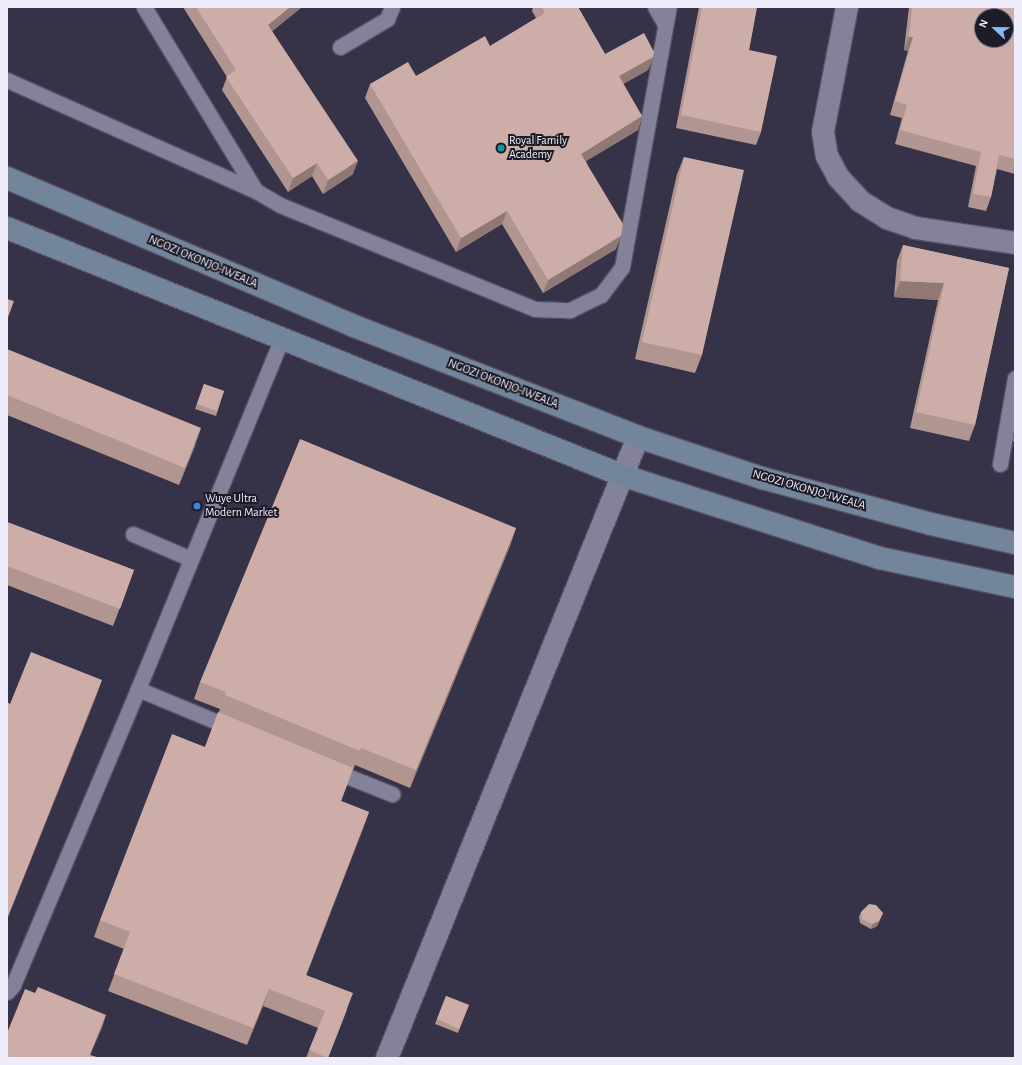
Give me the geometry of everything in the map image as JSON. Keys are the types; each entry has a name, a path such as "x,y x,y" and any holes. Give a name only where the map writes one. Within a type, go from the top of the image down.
{"street":[{"path":"847,7 823,132 827,156 838,177 860,201 887,218 916,228 1015,243"},
{"name":"NGOZI OKONJO-IWEALA","path":"7,178 354,326 638,437 762,478 931,524 1015,543"},
{"path":"7,228 281,340 621,475 880,558 1015,587"},
{"path":"387,1058 621,475 638,437"}],"lane":[{"path":"144,7 256,191"},
{"path":"340,47 387,18 392,7"},
{"path":"655,7 666,24"},
{"path":"7,80 256,191 280,206 534,309 570,310 601,295 622,267 669,7"},
{"path":"7,992 13,985 138,689 281,340"},
{"path":"1000,464 1015,378"},
{"path":"133,534 191,559"},
{"path":"138,689 247,734"},
{"path":"320,764 392,794"}],"building":[{"path":"196,7 290,7 268,25 358,161 328,180 317,163 293,178 226,77 236,70"},
{"name":"Royal Family Academy","path":"542,7 578,7 605,54 644,33 654,52 653,57 619,76 642,116 581,154 623,224 621,236 548,280 507,211 461,238 370,84 408,62 416,76 485,36 490,46 545,13"},
{"path":"702,7 757,7 749,50 777,56 761,132 681,115"},
{"path":"912,7 1015,7 1015,159 999,155 991,197 973,194 981,152 900,130 907,105 895,101 913,37 909,37"},
{"path":"684,157 744,170 702,355 642,342"},
{"path":"903,245 1009,268 975,425 916,412 944,283 900,281"},
{"path":"7,299 14,301 7,320"},
{"path":"7,349 201,428 185,468 7,395"},
{"path":"204,384 224,391 217,411 197,404"},
{"path":"300,439 516,528 416,770 361,748 360,751 225,695 226,692 200,682"},
{"path":"7,522 134,570 120,609 7,566"},
{"path":"31,652 102,680 7,919 7,702 10,704"},
{"path":"218,712 353,768 341,801 369,812 306,975 353,993 328,1058 309,1050 325,1011 269,989 253,1028 114,974 130,932 100,920 172,734 205,747"},
{"path":"869,904 876,905 883,913 879,921 872,924 862,919 861,912"},
{"path":"38,987 106,1015 90,1055 100,1058 7,1058 7,1033 25,989 35,993"},
{"path":"446,996 469,1005 459,1029 437,1019"}],"place":[{"name":"Royal Family Academy","path":"501,148"},
{"name":"Wuye Ultra Modern Market","path":"197,506"}]}
